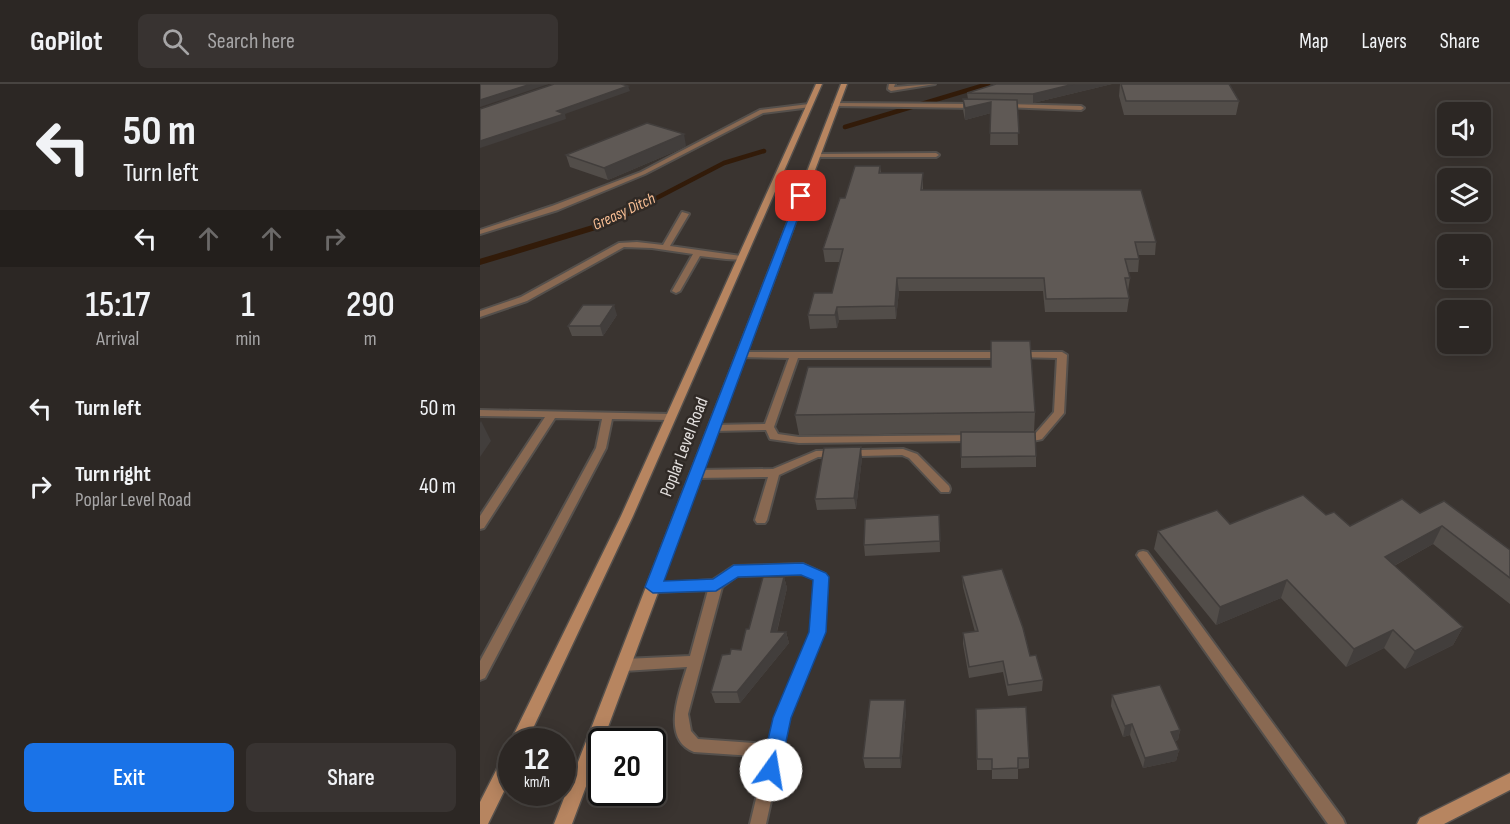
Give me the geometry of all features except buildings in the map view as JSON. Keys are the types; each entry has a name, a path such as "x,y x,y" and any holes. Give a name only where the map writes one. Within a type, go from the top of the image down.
{"main road":[{"name":"Poplar Level Road","path":"525,728 627,516 819,84"},
{"name":"Poplar Level Road","path":"563,824 844,84"},
{"path":"1426,824 1510,781"},
{"path":"480,821 498,784"}],"lane":[{"path":"892,84 891,89 932,84"},
{"path":"836,105 980,106"},
{"path":"480,232 555,208 644,173 762,111 809,106"},
{"path":"991,106 1081,108"},
{"path":"817,156 936,155"},
{"path":"665,248 685,214"},
{"path":"480,314 524,299 622,245 741,258"},
{"path":"676,291 697,254"},
{"path":"742,355 1062,355 1059,413 1038,437 1014,437"},
{"path":"794,356 769,427 774,436 798,440 990,437"},
{"path":"480,414 670,417"},
{"path":"480,525 552,415"},
{"path":"480,674 601,448 608,416"},
{"path":"714,428 769,427"},
{"path":"696,474 774,473 816,454 903,452 913,456 945,489"},
{"path":"761,520 774,473"},
{"path":"1143,555 1337,824"},
{"path":"653,587 716,585 734,571 803,569 821,577 817,632 782,718 758,824"},
{"path":"716,585 681,714 684,734 694,745 775,751"},
{"path":"624,665 696,661"}],"waterway":[{"name":"Greasy Ditch","path":"845,127 988,84"},
{"name":"Greasy Ditch","path":"647,203 724,163 764,151"},
{"name":"Greasy Ditch","path":"480,262 609,223 650,201"}],"route":[{"path":"771,770 782,718 817,632 821,577 803,569 734,571 716,585 653,587 801,196"}]}
